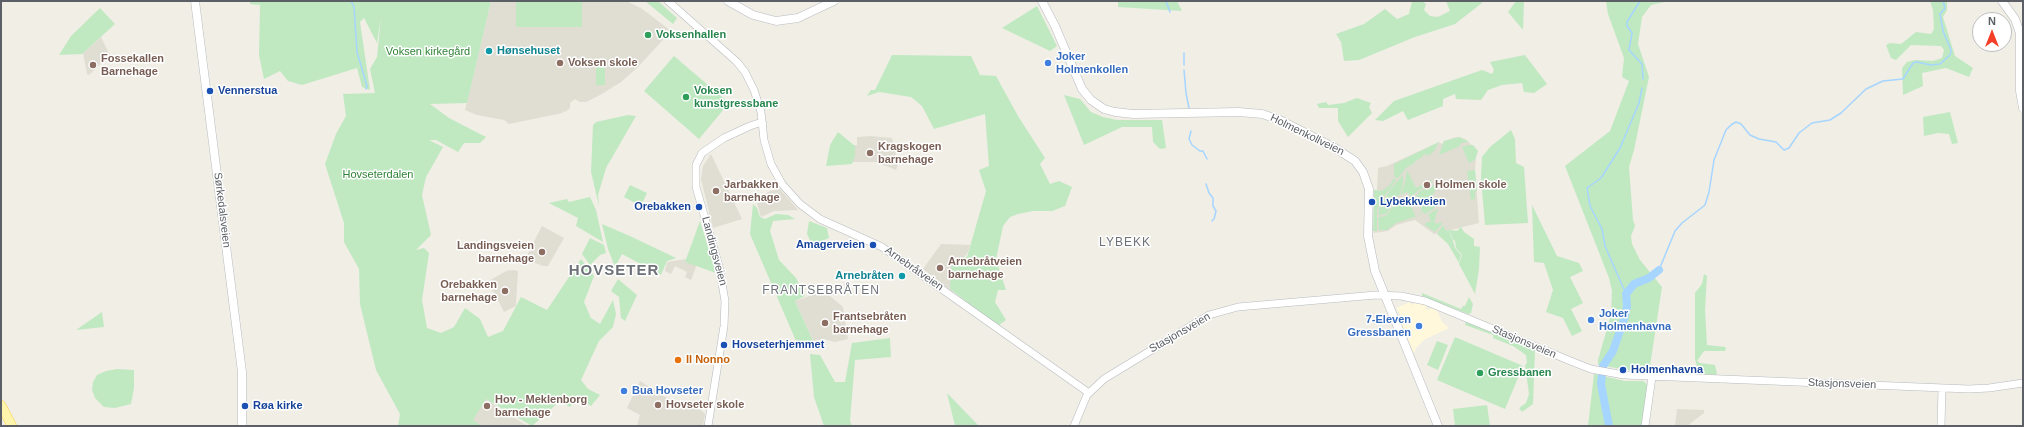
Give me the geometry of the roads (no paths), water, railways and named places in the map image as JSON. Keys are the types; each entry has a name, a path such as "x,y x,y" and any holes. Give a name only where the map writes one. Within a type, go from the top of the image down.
{"main road":[{"name":"Sørkedalsveien","path":"196,1 242,367 243,385 240,424"},
{"path":"728,1 753,16 780,21 801,17 834,1"},
{"name":"Holmenkollveien","path":"1042,1 1055,26 1082,90 1091,100 1104,108 1115,112 1133,114 1257,113 1280,120 1335,148 1351,158 1361,168 1368,186 1369,246 1374,266 1384,295 1438,426"},
{"path":"2002,1 2015,19 2020,34 2020,91 2023,108"},
{"path":"1,405 12,426"}],"street":[{"name":"Arnebråtveien","path":"668,1 740,66 752,85 758,106 757,112 770,159 778,177 791,196 808,212 825,222 882,247 1089,393"},
{"name":"Landingsveien","path":"708,426 724,326 725,296 719,266 696,187 696,172 708,150 724,138 744,129 761,127"},
{"name":"Stasjonsveien","path":"1074,426 1081,407 1089,393 1117,370 1205,318 1220,311 1242,307 1384,295 1408,297 1430,302 1550,353 1602,371 1652,377 1942,388 1981,389 2023,383"},
{"path":"1645,426 1652,377"},
{"path":"1941,426 1942,388"}],"waterway":[{"path":"351,1 354,7 357,52 367,86 366,89"},
{"path":"1166,1 1170,12"},
{"path":"1640,1 1627,22 1627,26 1632,33 1629,50 1642,64 1643,79"},
{"path":"1659,270 1675,231 1682,223 1705,205 1709,192 1714,160 1726,130 1731,125 1736,122 1741,124 1750,135 1759,139 1776,142 1784,150 1789,148 1799,133 1812,123 1830,120 1841,113 1866,89 1883,81 1903,79 1913,63 1917,62 1931,65 1940,64 1950,55 1951,50 1943,31 1940,14 1945,8 1943,1"},
{"path":"1184,53 1184,65"},
{"path":"1184,70 1189,108"},
{"path":"1626,294 1605,246 1602,229 1590,206 1587,188 1601,178 1620,148 1639,103 1642,88"},
{"path":"1191,131 1189,139 1192,145 1200,151 1203,151 1207,159"},
{"path":"1206,184 1209,193 1213,198 1213,206 1216,211 1212,221"},
{"path":"1609,426 1601,384 1603,366 1613,351 1624,319 1627,306 1626,294 1634,284 1649,278 1659,270"}],"place":[{"name":"Voksenhallen","path":"648,35"},
{"name":"Hønsehuset","path":"489,51"},
{"name":"Voksen skole","path":"560,63"},
{"name":"Joker Holmenkollen","path":"1048,63"},
{"name":"Fossekallen Barnehage","path":"93,65"},
{"name":"Vennerstua","path":"210,91"},
{"name":"Voksen kunstgressbane","path":"686,97"},
{"name":"Kragskogen barnehage","path":"870,153"},
{"name":"Holmen skole","path":"1427,185"},
{"name":"Jarbakken barnehage","path":"716,191"},
{"name":"Lybekkveien","path":"1372,202"},
{"name":"Orebakken","path":"699,207"},
{"name":"Amagerveien","path":"873,245"},
{"name":"Landingsveien barnehage","path":"542,252"},
{"name":"Arnebråtveien barnehage","path":"940,268"},
{"name":"Arnebråten","path":"902,276"},
{"name":"Orebakken barnehage","path":"505,291"},
{"name":"Joker Holmenhavna","path":"1591,320"},
{"name":"Frantsebråten barnehage","path":"825,323"},
{"name":"7-Eleven Gressbanen","path":"1419,326"},
{"name":"Hovseterhjemmet","path":"724,345"},
{"name":"Il Nonno","path":"678,360"},
{"name":"Holmenhavna","path":"1623,370"},
{"name":"Gressbanen","path":"1480,373"},
{"name":"Bua Hovseter","path":"624,391"},
{"name":"Hovseter skole","path":"658,405"},
{"name":"Røa kirke","path":"245,406"},
{"name":"Hov - Meklenborg barnehage","path":"487,406"}],"district":[{"name":"LYBEKK","path":"1125,243"},
{"name":"HOVSETER","path":"614,271"},
{"name":"FRANTSEBRÅTEN","path":"821,291"}],"park label":[{"name":"Voksen kirkegård","path":"428,52"},
{"name":"Hovseterdalen","path":"378,175"}]}
